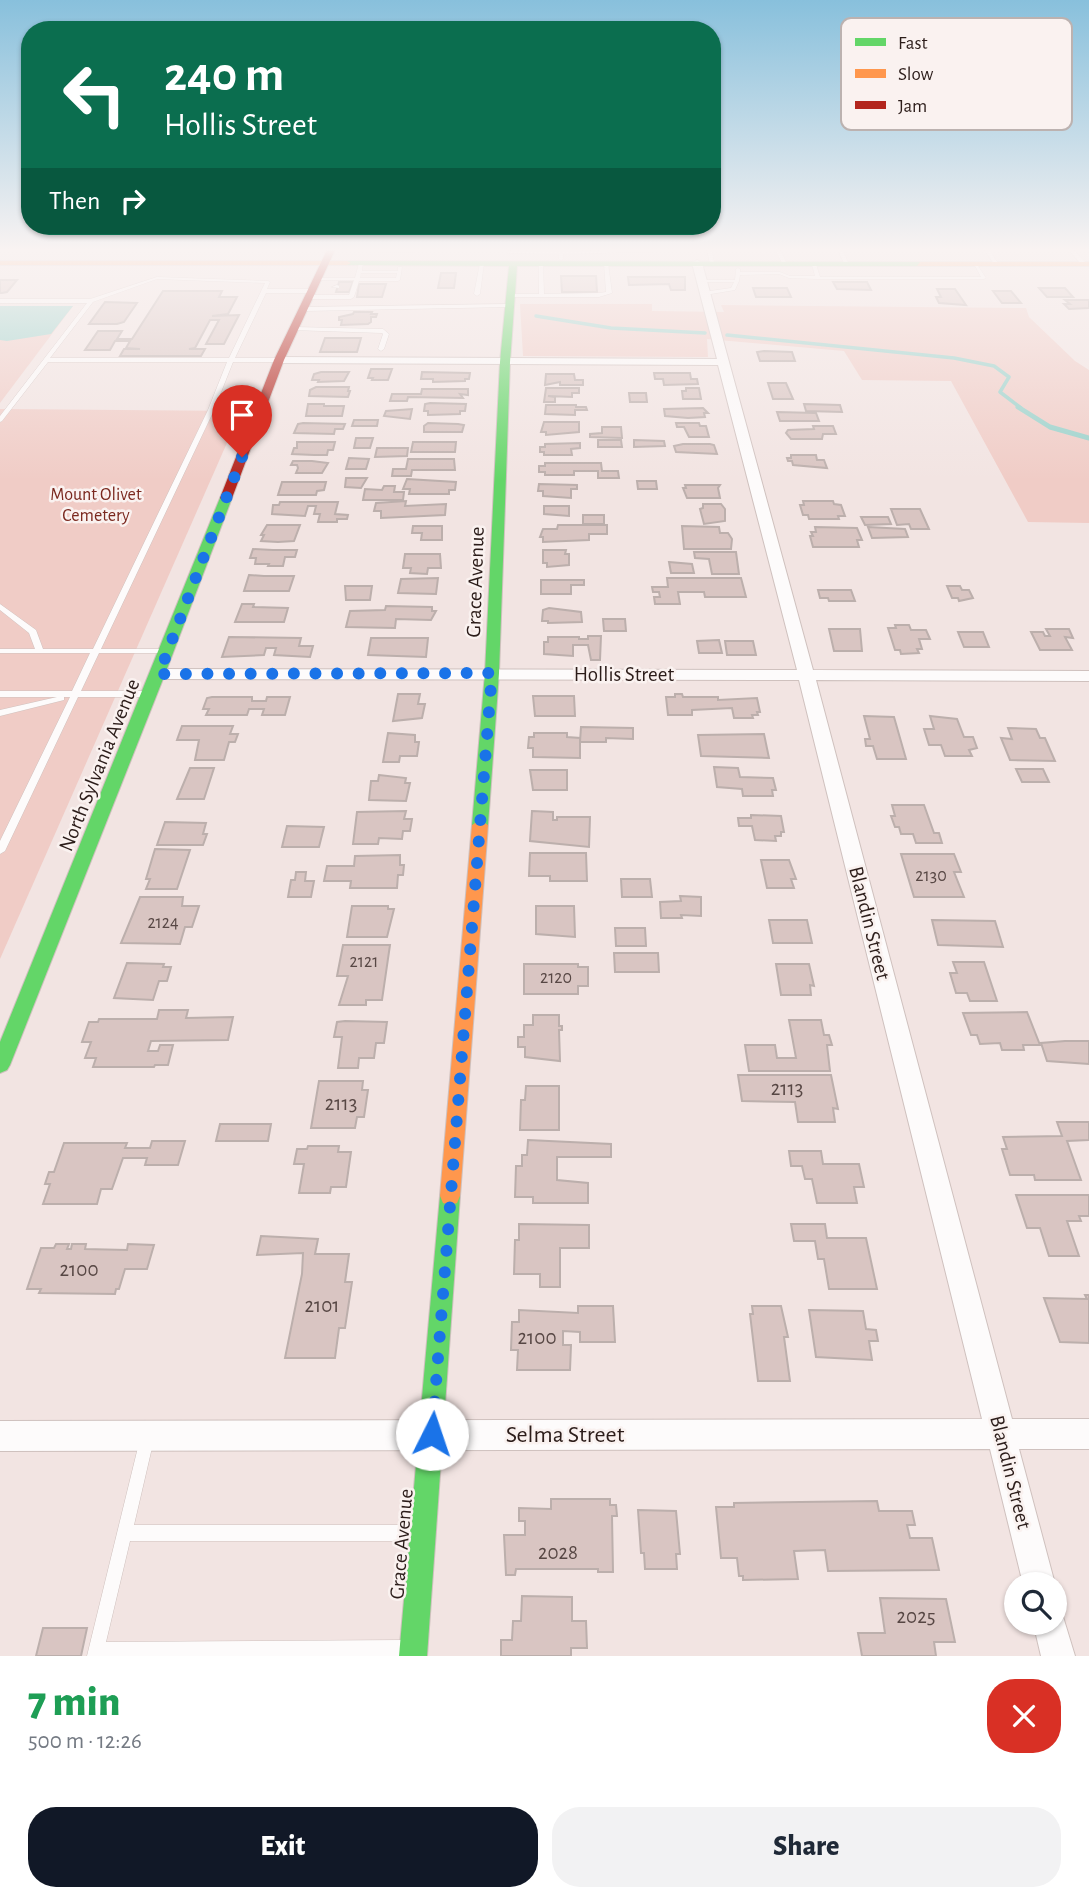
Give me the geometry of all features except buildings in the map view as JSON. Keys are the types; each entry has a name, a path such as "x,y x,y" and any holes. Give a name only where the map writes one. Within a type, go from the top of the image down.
{"main road":[{"name":"North Sylvania Avenue","path":"0,1065 159,674 279,360 296,325"},
{"name":"Grace Avenue","path":"414,1652 492,673 508,325"}],"street":[{"name":"Blandin Street","path":"716,325 1036,1572"},
{"path":"279,360 724,362"},
{"name":"Hollis Street","path":"159,674 1089,676"},
{"name":"Selma Street","path":"0,1436 1089,1434"},
{"path":"1052,1635 1058,1656"}],"lane":[{"path":"0,420 72,325"},
{"path":"0,851 215,401 230,360 247,325"},
{"path":"294,329 383,331 386,334 381,349"},
{"path":"46,360 279,360"},
{"path":"0,606 33,632 40,651"},
{"path":"0,651 167,651"},
{"path":"0,694 150,694"},
{"path":"0,713 74,694"},
{"path":"148,1435 95,1653 414,1652"},
{"path":"124,1532 423,1532"}],"green space":[{"path":"0,325 58,325 0,403"},
{"path":"521,325 1038,325 1075,361 1089,370 1089,523 1028,522 951,381 862,380 844,351 707,339 708,357 523,356"},
{"name":"Mount Olivet Cemetery","path":"0,409 241,411 0,959"}],"water":[{"path":"0,325 58,325 51,334 0,340"}],"waterway":[{"path":"594,325 705,333"},
{"path":"727,335 954,358 994,366 1009,377 1000,392 1021,408"},
{"path":"1018,407 1050,427 1089,438"}],"traffic: fast":[{"path":"480,825 492,673 508,325"},
{"path":"0,1065 226,498"},
{"path":"413,1656 450,1196"}],"traffic: slow":[{"path":"450,1196 480,825"}],"traffic: jam":[{"path":"226,498 279,360 295,325"}],"route":[{"path":"242,457 159,674 492,673 432,1434"}]}
